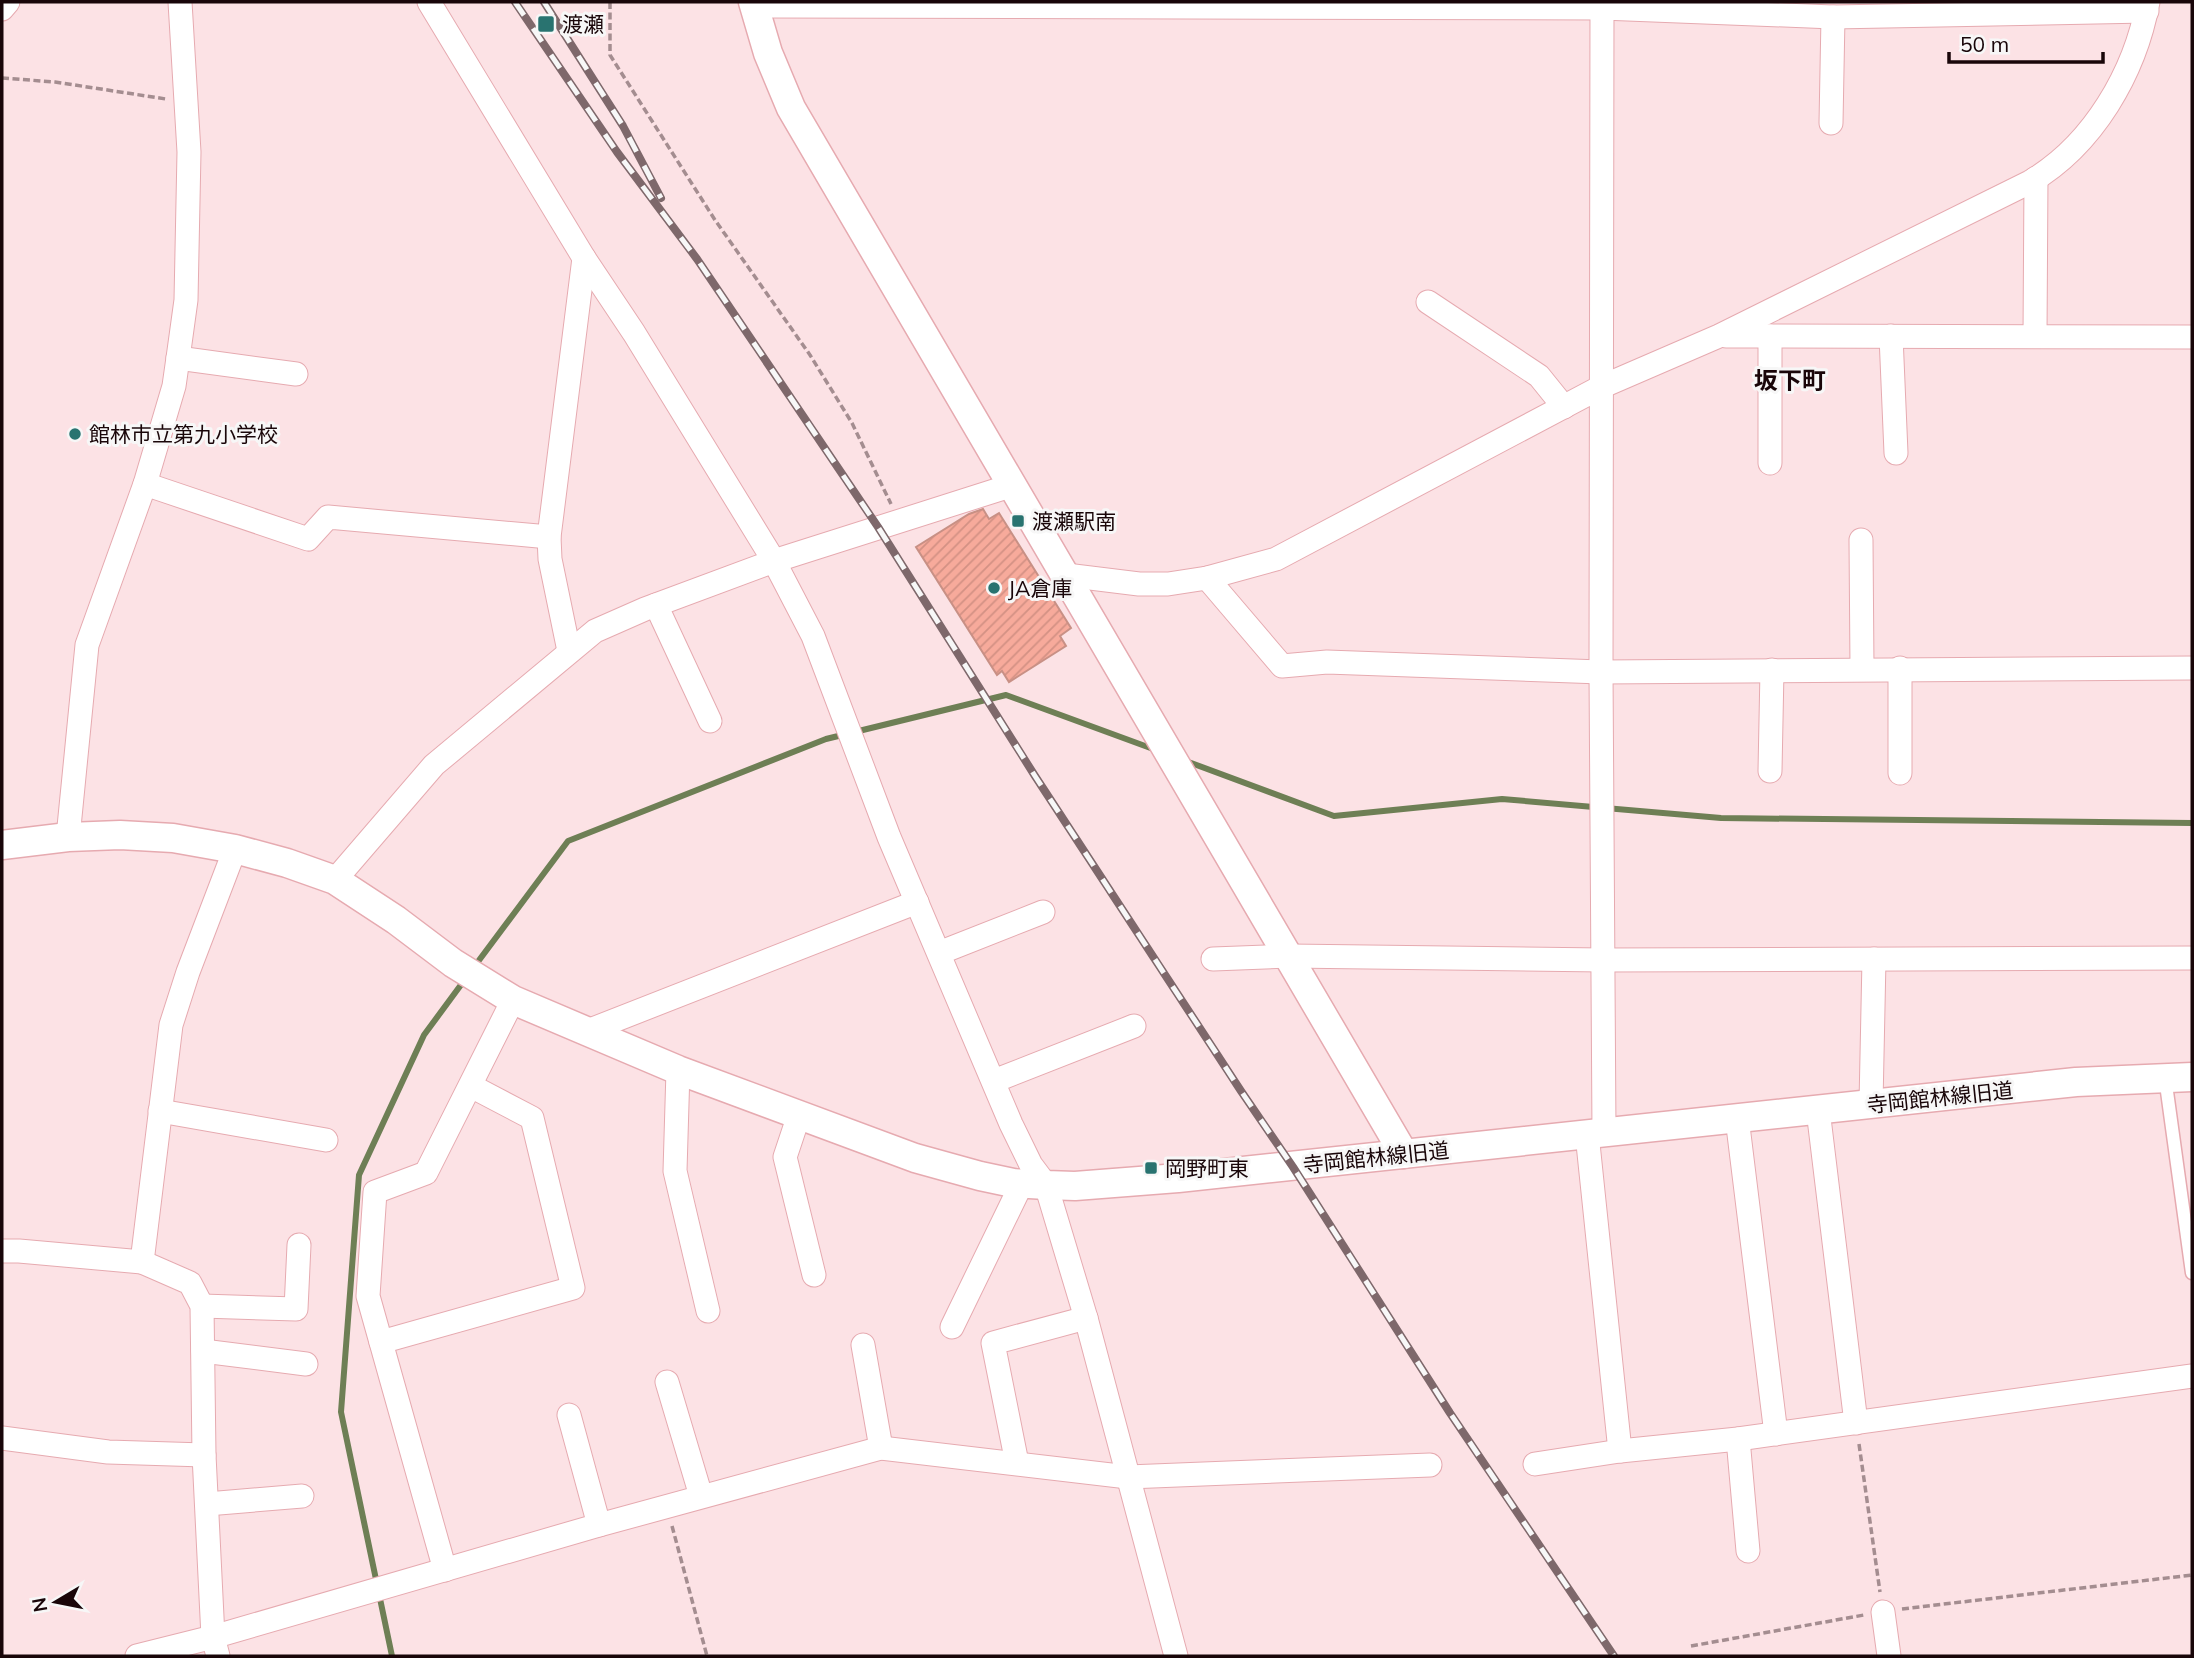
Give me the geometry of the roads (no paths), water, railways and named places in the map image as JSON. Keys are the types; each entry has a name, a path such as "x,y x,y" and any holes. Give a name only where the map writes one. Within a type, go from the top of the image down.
{"street":[{"path":"2,9 8,2"},
{"path":"68,837 87,645 145,484 174,386 186,300 189,152 180,2"},
{"path":"429,2 584,258 774,561 813,636 889,837 1031,1165 1034,1184 1086,1318 1176,1656"},
{"path":"1066,575 1139,584 1168,584 1207,578 1276,559 1601,387 1718,336 2036,178 2055,166 2081,142 2115,94 2140,38 2147,6 1833,17 1602,5 753,4 768,53 791,108 1404,1154"},
{"path":"1602,5 1603,960 1595,1133 1620,1451"},
{"path":"1831,123 1833,17"},
{"path":"2035,336 2036,178"},
{"path":"569,652 550,559 549,537 584,258"},
{"path":"1428,302 1539,376 1564,407"},
{"path":"1770,335 1770,463"},
{"path":"1718,336 2192,337"},
{"path":"1891,336 1896,453"},
{"path":"178,358 296,374"},
{"path":"145,484 307,539 328,517 549,537"},
{"path":"335,880 433,765 596,631 656,604 774,561 1013,485"},
{"path":"1861,540 1862,669"},
{"path":"1207,578 1282,666 1327,662 1601,672 2192,668"},
{"path":"656,604 710,721"},
{"path":"1900,668 1900,773"},
{"path":"1770,771 1773,670"},
{"name":"寺岡館林線旧道","path":"2,845 68,837 120,835 173,838 235,849 288,863 335,880 396,920 453,963 513,1000 585,1032 678,1070 915,1158 980,1176 1034,1184 1075,1186 1178,1178 2076,1082 2178,1077"},
{"path":"142,1262 171,1025 188,972 235,849"},
{"path":"585,1032 917,902"},
{"path":"939,953 1043,912"},
{"path":"1213,959 1289,956 1603,960 2192,958"},
{"path":"1871,1104 1874,959"},
{"path":"445,1570 368,1296 375,1192 426,1173 513,1000"},
{"path":"994,1081 1134,1026"},
{"path":"678,1070 675,1171 708,1311"},
{"path":"381,1342 573,1288 532,1118 471,1086"},
{"path":"1818,1110 1856,1423"},
{"path":"160,1111 326,1140"},
{"path":"799,1115 785,1157 814,1275"},
{"path":"1737,1118 1776,1434"},
{"path":"952,1326 1034,1184"},
{"path":"202,1306 296,1309 299,1245"},
{"path":"2,1251 142,1262 190,1283 202,1306 204,1455 216,1647"},
{"path":"1017,1464 993,1343 1086,1318"},
{"path":"863,1345 881,1448"},
{"path":"203,1351 306,1364"},
{"path":"1535,1464 1620,1451 1776,1434 2192,1376"},
{"path":"667,1382 701,1496"},
{"path":"569,1415 598,1525"},
{"path":"2,1438 108,1452 204,1455"},
{"path":"1738,1439 1748,1551"},
{"path":"138,1656 216,1647 445,1570 701,1496 881,1448 1128,1477 1430,1465"},
{"path":"207,1504 302,1496"},
{"path":"1883,1612 1889,1656"}],"lane":[{"path":"2178,1077 2192,1273"}],"waterway":[{"path":"474,967 568,841 826,739 1006,695 1156,750"},
{"path":"1183,760 1334,816 1502,799 1721,818 2192,823"},
{"path":"392,1656 341,1412 359,1175 424,1035 466,978"}],"railway":[{"path":"515,2 617,152 697,259 878,527 1035,776 1293,1167 1450,1413 1614,1656"},
{"path":"544,2 623,126 661,198"}],"place":[{"name":"渡瀬","path":"546,24"},
{"name":"館林市立第九小学校","path":"75,434"},
{"name":"渡瀬駅南","path":"1018,521"},
{"name":"JA倉庫","path":"994,588"},
{"name":"岡野町東","path":"1151,1168"}],"district":[{"name":"坂下町","path":"1790,380"}]}
